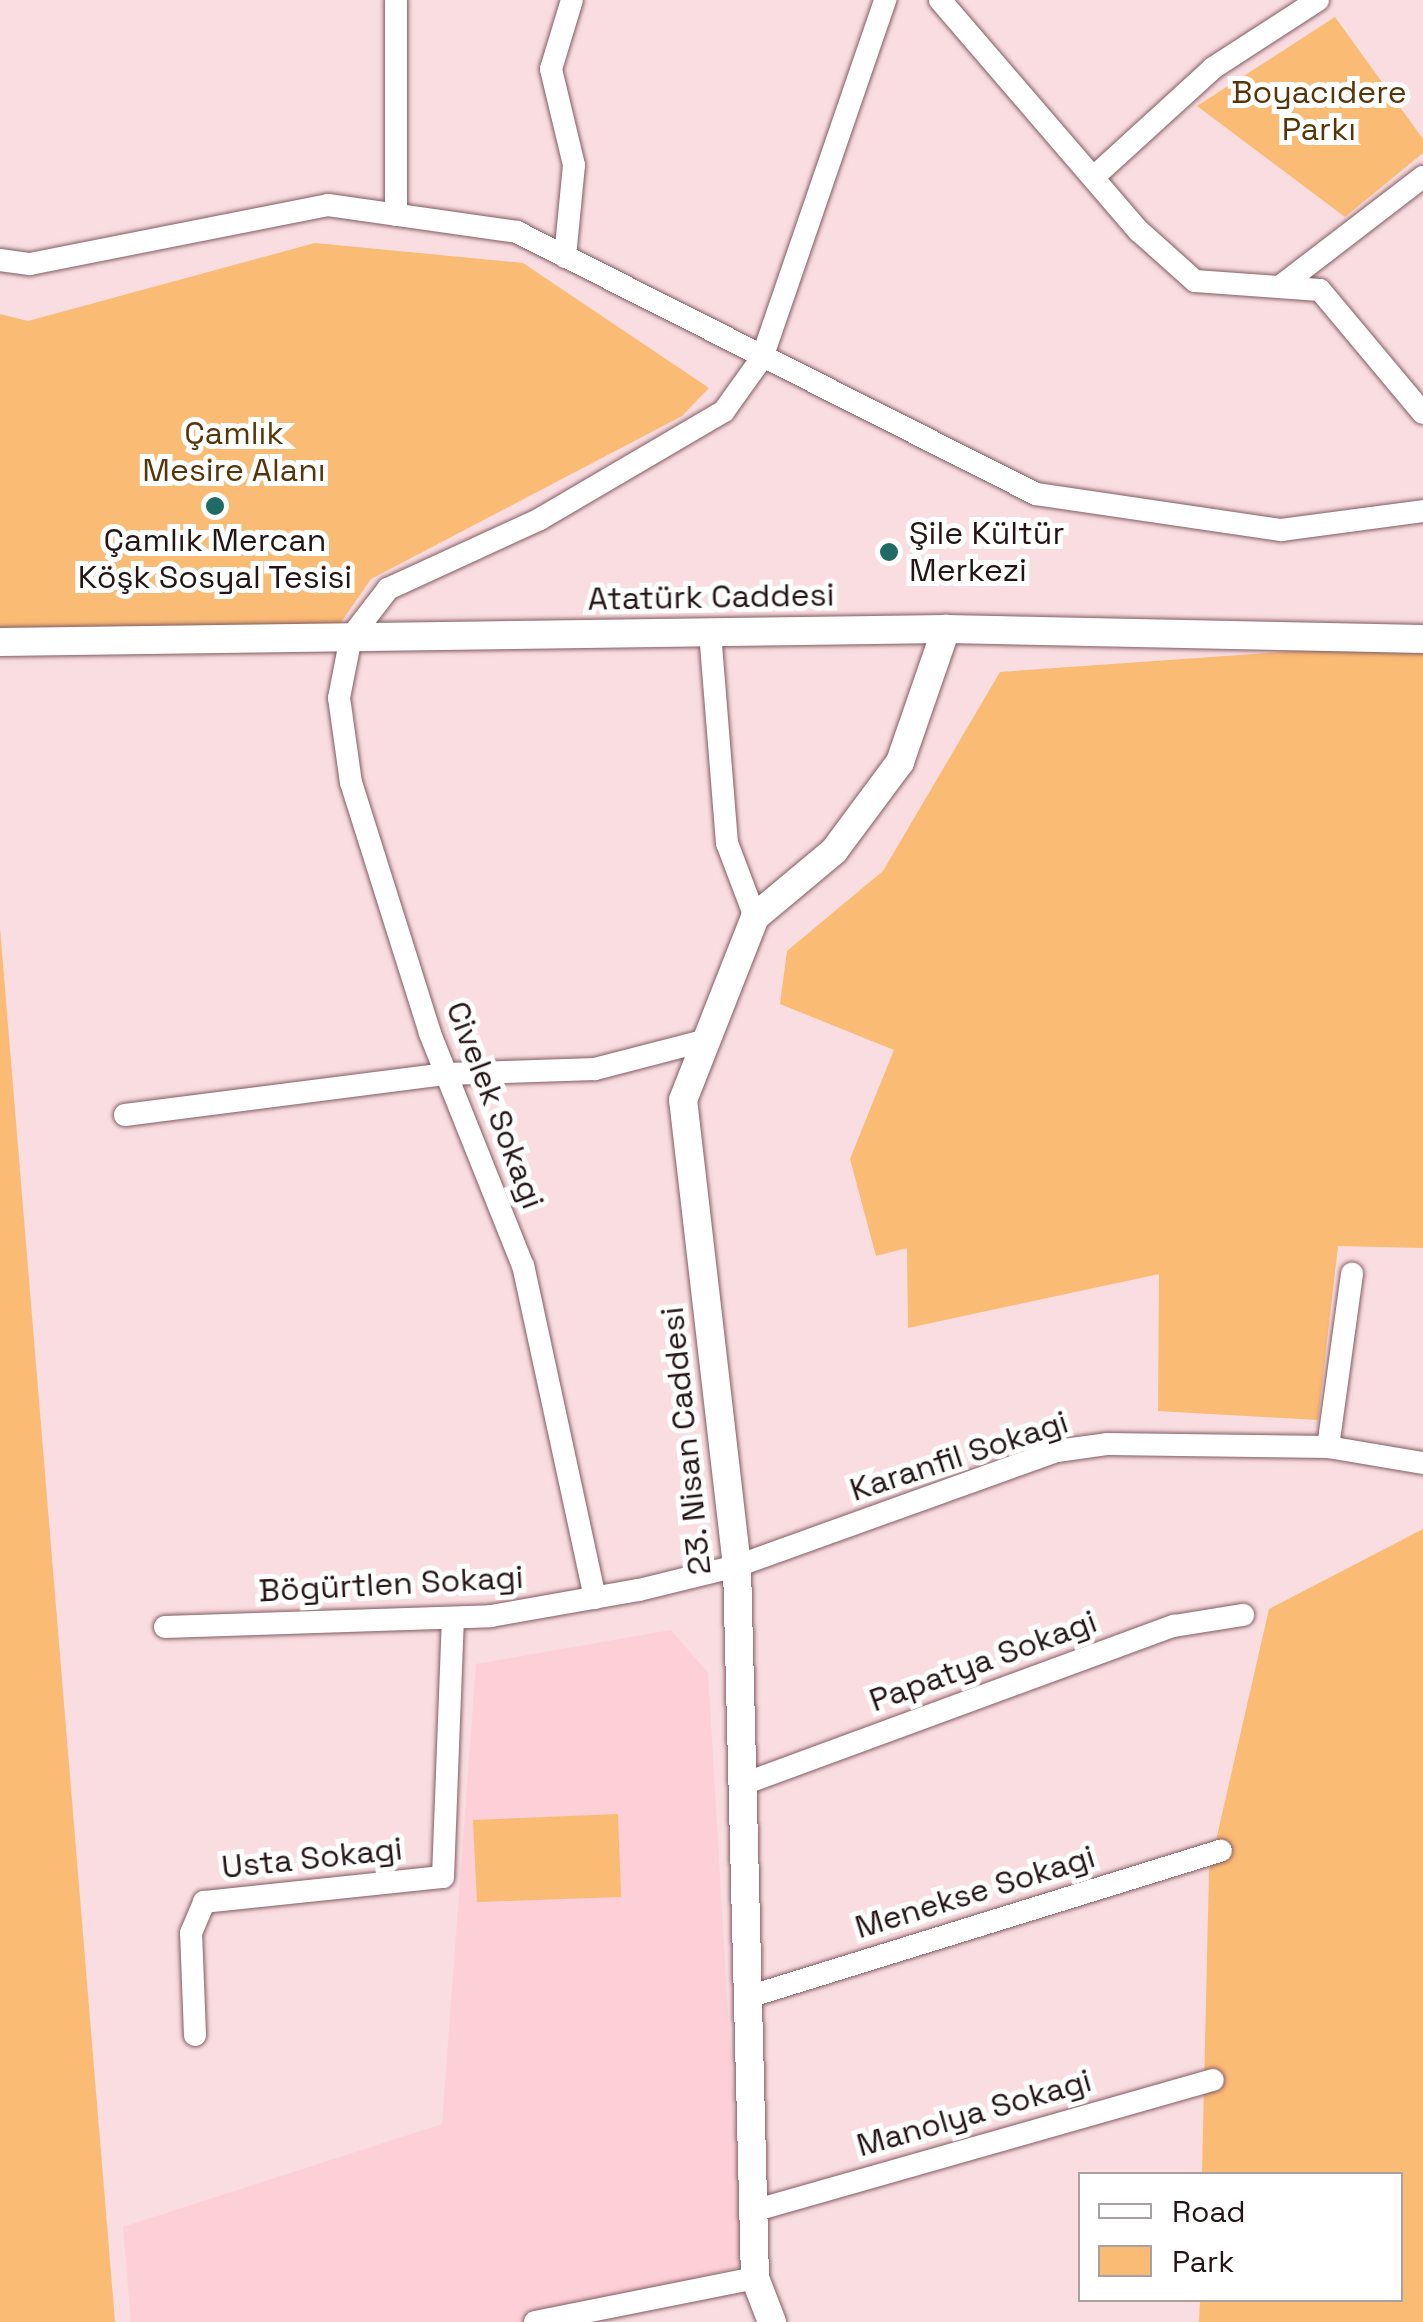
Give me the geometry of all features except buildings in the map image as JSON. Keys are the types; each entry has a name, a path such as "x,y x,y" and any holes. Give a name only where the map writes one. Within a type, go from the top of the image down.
{"street":[{"path":"396,0 396,215"},
{"path":"565,258 574,165 551,69 572,0"},
{"path":"351,637 388,589 540,519 724,411 762,358 885,0"},
{"path":"940,0 1195,281 1320,290 1423,413"},
{"path":"1096,175 1214,68 1318,0"},
{"path":"1282,285 1423,177"},
{"path":"0,260 30,264 328,205 516,232 1036,494 1281,530 1423,511"},
{"name":"Atatürk Caddesi","path":"0,642 946,629 1423,639"},
{"name":"23. Nisan Caddesi","path":"772,2322 755,2278 748,1997 749,1782 737,1566 683,1100 756,917 834,851 900,762 946,629"},
{"path":"710,632 728,843 756,917"},
{"name":"Civelek Sokagi","path":"351,637 338,698 352,783 446,1074 523,1266 594,1598"},
{"path":"125,1115 446,1074 595,1069 707,1040"},
{"path":"1328,1447 1352,1274"},
{"name":"Karanfil Sokagi","path":"737,1566 1056,1451 1152,1441 1328,1447 1423,1463"},
{"name":"Bögürtlen Sokagi","path":"165,1627 453,1618 594,1598 737,1566"},
{"name":"Papatya Sokagi","path":"749,1782 1174,1626 1243,1615"},
{"name":"Usta Sokagi","path":"195,2036 191,1933 204,1902 443,1877 453,1618"},
{"name":"Menekse Sokagi","path":"748,1997 1221,1851"},
{"name":"Manolya Sokagi","path":"753,2211 1214,2080"},
{"path":"535,2322 755,2278"}],"shaded area":[{"path":"671,1630 708,1673 743,2266 524,2322 131,2322 123,2227 442,2124 476,1664"}],"green space":[{"name":"Boyacıdere Parkı","path":"1335,17 1423,139 1423,153 1345,217 1197,106"},
{"name":"Çamlık Mesire Alanı","path":"315,243 523,263 709,388 682,416 371,579 335,631 0,636 0,314 28,321"},
{"path":"1423,642 1423,1248 1338,1246 1318,1420 1158,1411 1159,1274 908,1328 907,1248 876,1256 850,1159 894,1050 780,1004 787,951 883,871 1000,672"},
{"path":"0,928 115,2322 0,2322"},
{"path":"1423,1529 1423,2322 1199,2322 1200,2302 1403,2302 1403,2172 1202,2172 1209,1871 1269,1609"},
{"path":"618,1814 621,1897 477,1902 473,1820"}],"place":[{"name":"Çamlık Mercan Köşk Sosyal Tesisi","path":"215,506"},
{"name":"Şile Kültür Merkezi","path":"889,552"}]}
